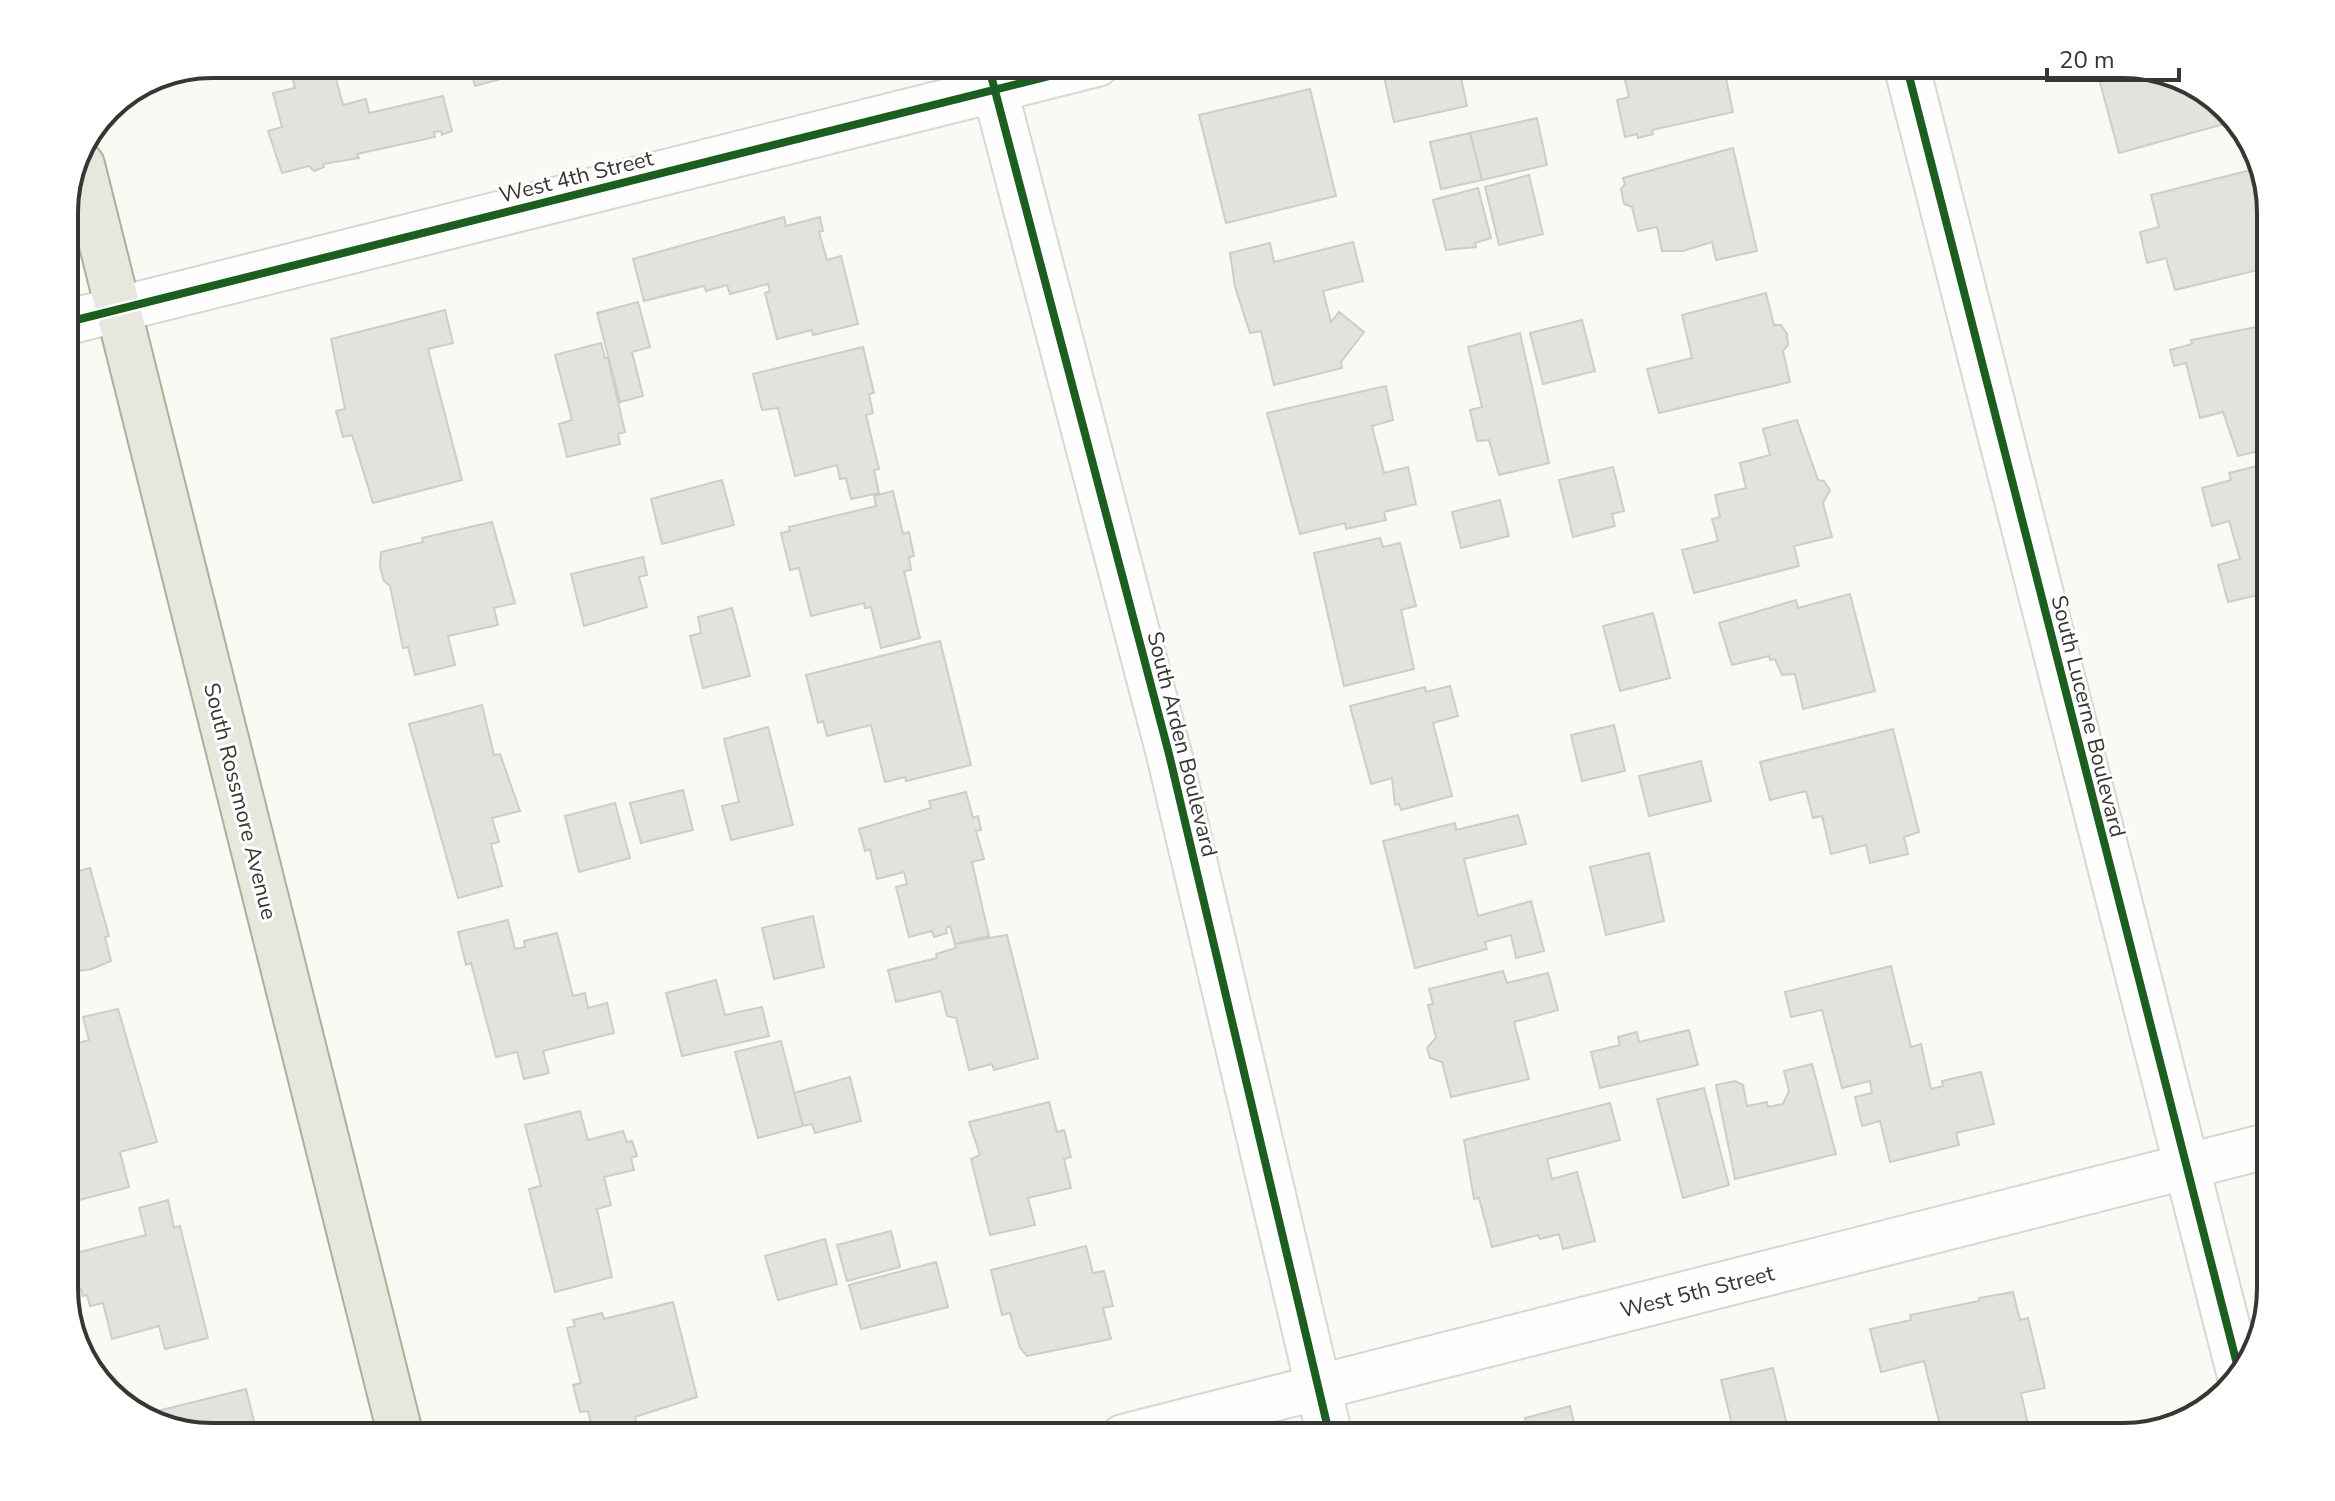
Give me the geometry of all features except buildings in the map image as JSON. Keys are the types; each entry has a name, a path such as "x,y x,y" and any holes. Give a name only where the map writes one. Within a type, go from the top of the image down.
{"main road":[{"name":"South Rossmore Avenue","path":"84,174 397,1423"}],"street":[{"name":"West 4th Street","path":"78,320 987,78"},
{"name":"South Arden Boulevard","path":"991,78 1169,754 1327,1423"},
{"name":"South Lucerne Boulevard","path":"1910,78 2184,1167 2236,1360"},
{"name":"West 5th Street","path":"1179,1423 2257,1149"}],"cycle path":[{"path":"992,78 1169,754 1327,1423"},
{"path":"78,319 1041,78"},
{"path":"1910,78 2236,1360"}]}
